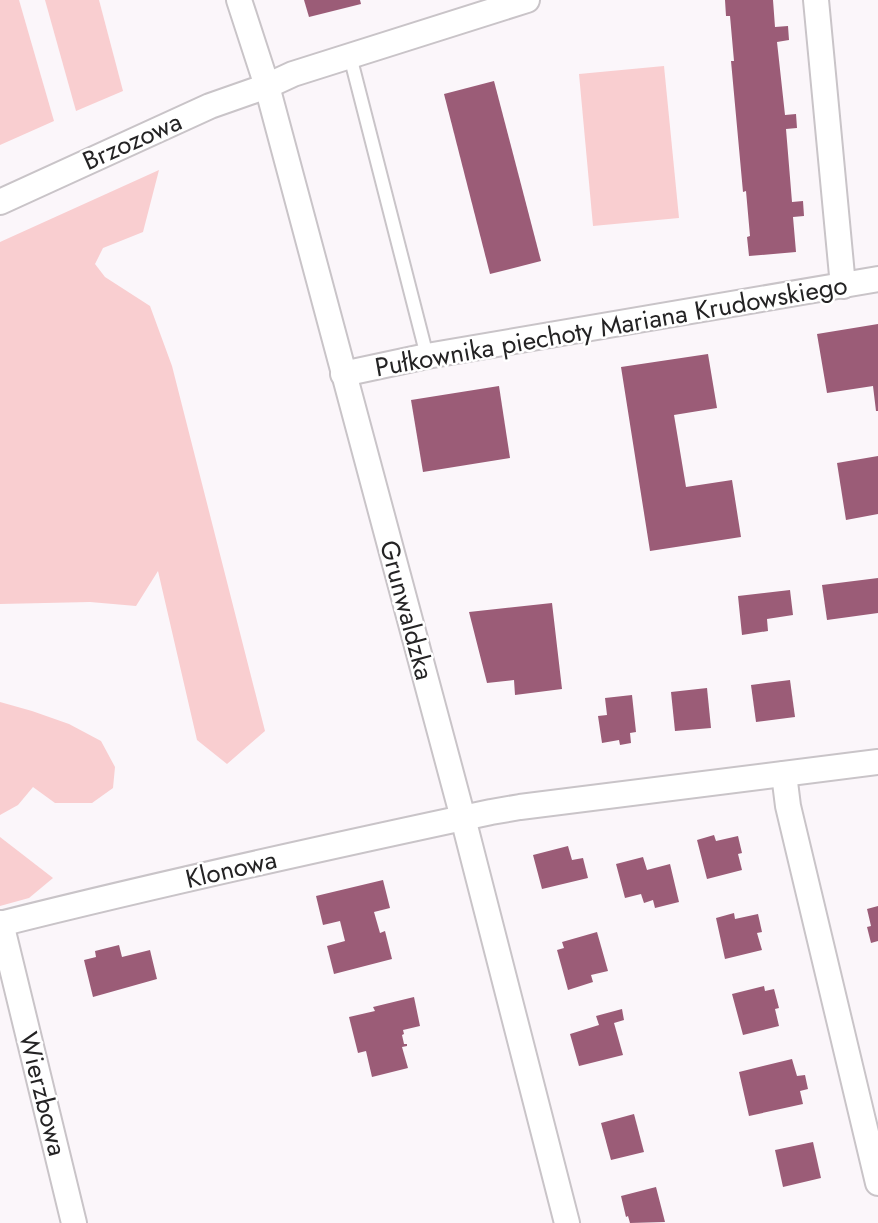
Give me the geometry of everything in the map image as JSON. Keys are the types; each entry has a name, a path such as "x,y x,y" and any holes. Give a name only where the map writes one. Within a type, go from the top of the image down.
{"street":[{"name":"Grunwaldzka","path":"239,0 267,86 463,818 568,1223"},
{"name":"Brzozowa","path":"0,202 210,106 293,74 527,0"},
{"path":"816,0 843,286"},
{"name":"Pułkownika piechoty Mariana Krudowskiego","path":"343,374 427,356 878,279"},
{"name":"Klonowa","path":"1,924 382,835 520,807 878,762"},
{"path":"783,774 788,806 878,1183"},
{"name":"Wierzbowa","path":"1,924 74,1223"}],"lane":[{"path":"350,56 427,356"}],"shaded area":[{"path":"0,0 19,0 54,121 0,145"},
{"path":"45,0 99,0 123,91 76,111"},
{"path":"664,66 679,218 593,226 579,74"},
{"path":"159,170 143,232 103,248 95,264 105,277 150,306 172,366 265,731 227,764 197,740 158,571 136,606 90,602 0,604 0,242"},
{"path":"0,702 69,724 101,741 115,767 113,788 92,803 55,803 33,787 18,805 0,815"},
{"path":"0,837 53,878 29,898 0,906"}],"building":[{"path":"304,0 360,0 361,4 309,17"},
{"path":"725,0 773,0 775,27 788,26 789,40 777,42 785,115 796,114 797,128 786,129 792,202 803,201 804,216 793,217 796,252 749,256 747,237 750,236 746,191 743,192 731,61 734,61 730,16 726,16"},
{"path":"494,81 541,261 490,274 444,94"},
{"path":"878,324 876,411 873,386 827,393 817,334"},
{"path":"708,354 717,408 674,415 686,487 732,480 741,537 650,551 621,367"},
{"path":"499,386 510,458 423,472 411,400"},
{"path":"878,456 878,514 846,520 837,463"},
{"path":"878,578 878,613 827,620 822,585"},
{"path":"790,590 793,615 767,619 768,631 742,635 738,596"},
{"path":"552,603 562,689 515,695 514,680 487,683 469,612"},
{"path":"790,680 795,717 756,722 751,685"},
{"path":"707,688 711,728 675,731 671,692"},
{"path":"632,695 636,732 630,733 631,743 620,745 619,740 602,743 598,716 607,715 605,698"},
{"path":"714,835 716,841 738,836 742,853 738,854 742,870 707,879 697,840"},
{"path":"568,846 572,860 583,858 588,878 542,889 533,855"},
{"path":"643,857 647,870 670,864 679,902 655,908 653,900 644,903 641,894 625,898 616,864"},
{"path":"383,880 390,908 374,912 380,933 385,931 392,959 334,974 327,946 345,941 340,921 323,925 316,896"},
{"path":"878,906 878,941 871,943 867,927 871,926 867,909"},
{"path":"734,913 735,919 758,914 762,932 757,933 762,950 725,959 716,918"},
{"path":"597,932 608,971 591,975 593,982 568,990 557,950 564,948 562,942"},
{"path":"119,945 122,957 150,950 157,979 93,997 84,960 96,957 95,951"},
{"path":"764,986 765,991 774,989 779,1008 775,1009 779,1026 743,1035 732,994"},
{"path":"414,997 420,1026 403,1030 402,1035 404,1044 407,1044 402,1047 408,1068 372,1077 366,1051 358,1053 349,1017 375,1011 373,1007"},
{"path":"622,1009 624,1020 614,1023 623,1055 579,1066 570,1034 599,1025 596,1016"},
{"path":"792,1059 797,1076 805,1075 808,1089 800,1091 803,1104 749,1116 739,1072"},
{"path":"634,1114 644,1152 611,1160 601,1123"},
{"path":"813,1142 821,1178 783,1187 775,1150"},
{"path":"656,1187 665,1222 630,1223 621,1196"}]}
